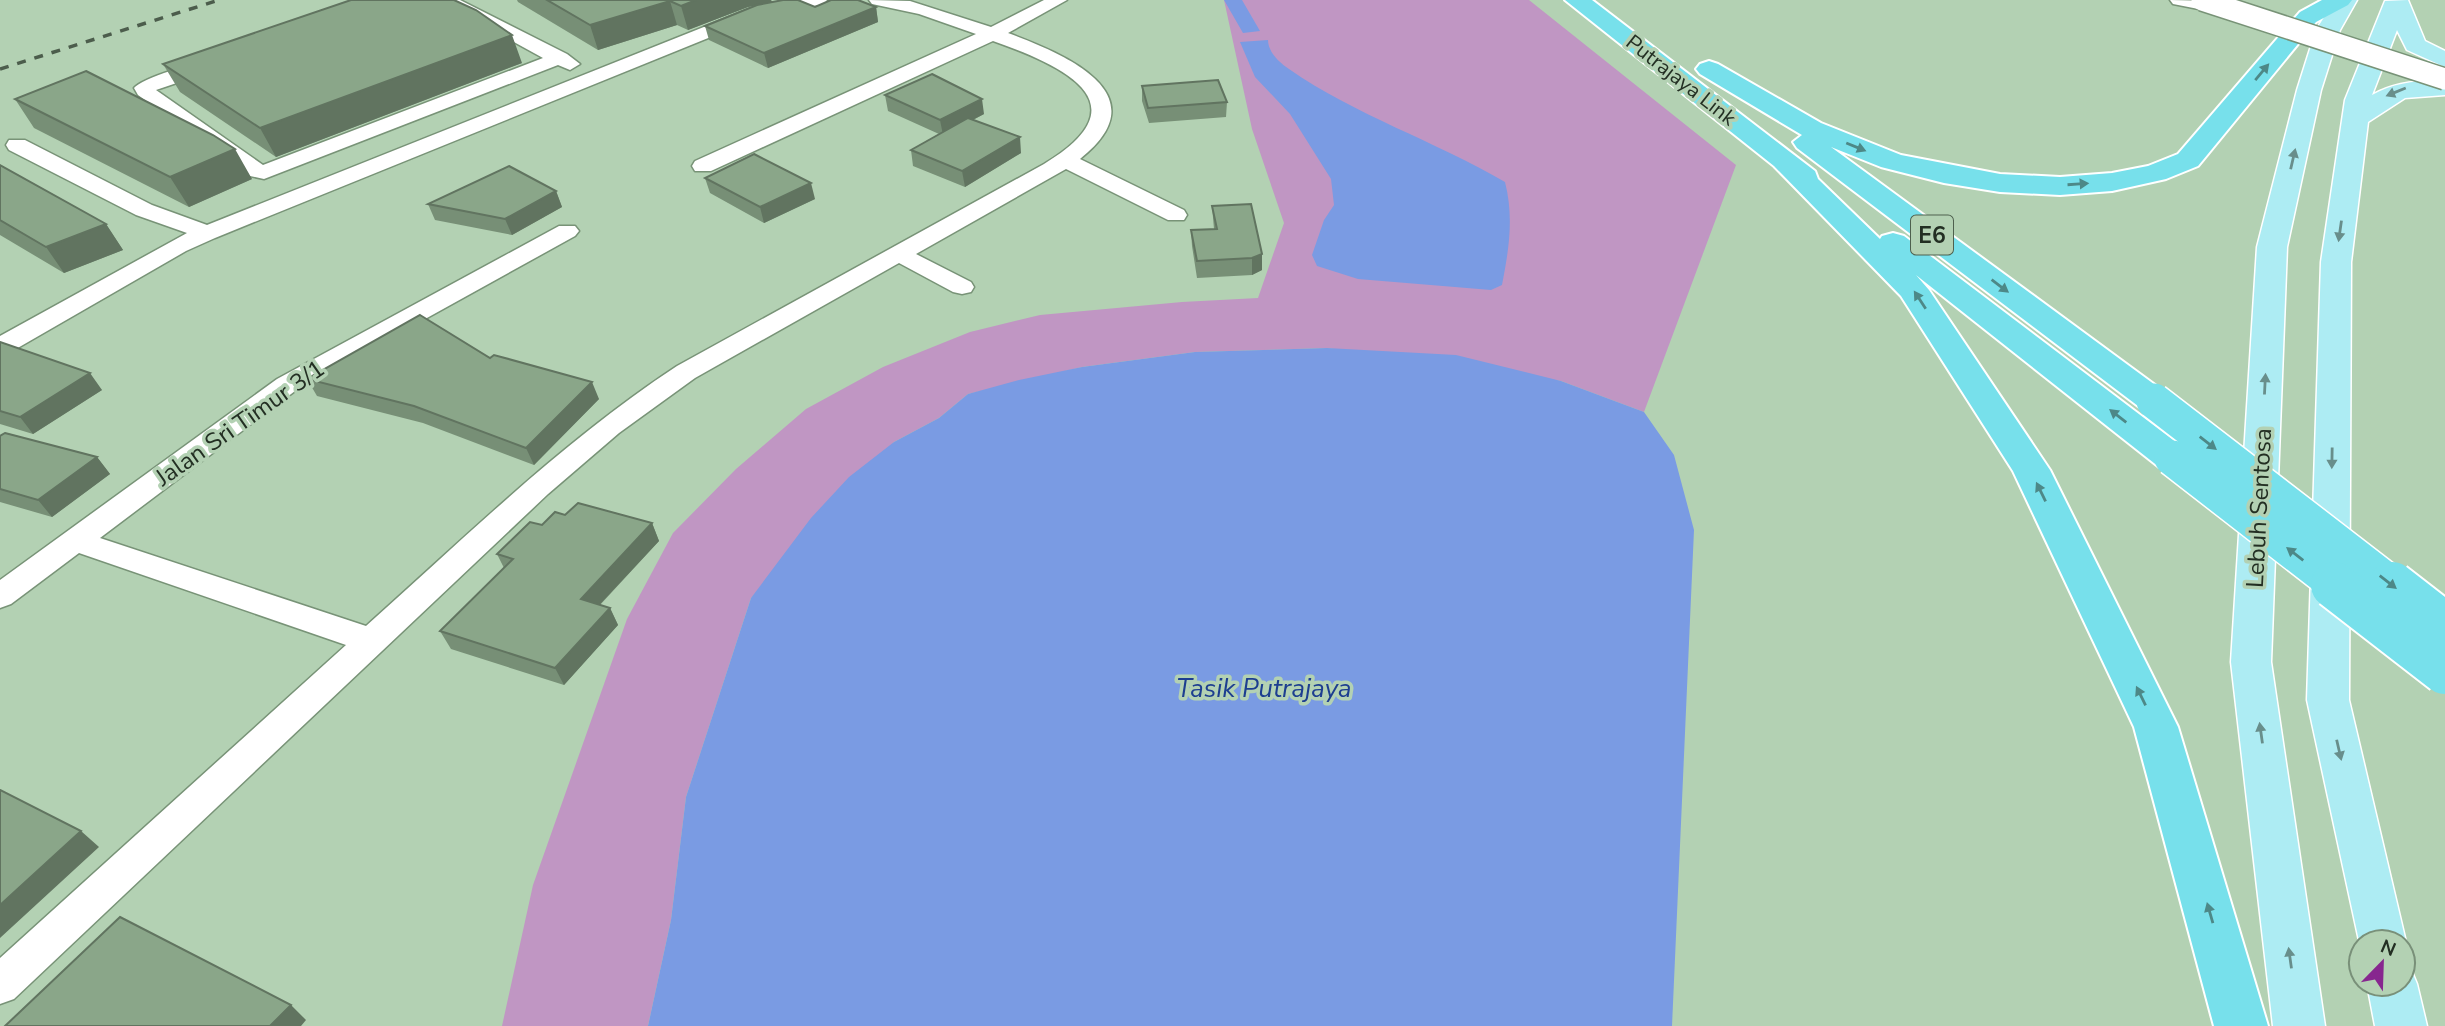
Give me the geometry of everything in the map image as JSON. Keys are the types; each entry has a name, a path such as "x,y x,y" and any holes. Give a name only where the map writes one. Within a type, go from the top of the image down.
{"highway":[{"name":"Putrajaya Link","path":"1577,0 1784,161"},
{"name":"E6","path":"2340,0 2308,17 2188,160 2156,173 2112,182 2060,186 2000,183 1944,174 1891,161 1811,129 1699,62 2154,401 2445,626"},
{"name":"E6","path":"1784,161 1912,256 2445,671"},
{"path":"1784,161 1913,290 2031,470 2156,727 2241,1026"}],"main road":[{"name":"Lebuh Sentosa","path":"2299,1026 2251,662 2272,247 2309,90 2328,30 2346,0"},
{"path":"2397,1 2415,45 2445,62"},
{"path":"2379,928 2328,700 2336,262 2358,100 2397,1"},
{"path":"2445,62 2430,65 2429,71 2445,88"},
{"path":"2355,120 2390,93 2423,86 2445,88"},
{"path":"2395,998 2401,1026"}],"street":[{"path":"0,347 178,246 207,233 755,13 818,0"},
{"path":"0,985 580,450 633,406 686,372 1065,160 1092,136 1101,121 1101,106 1094,89 1071,67 1048,55 929,10 878,0"},
{"path":"703,166 992,34 1058,0"},
{"path":"2179,0 2224,9 2239,3 2235,0"},
{"path":"2202,0 2445,79"},
{"path":"2227,0 2445,71"},
{"path":"461,2 594,76"},
{"path":"227,59 144,88 258,171 271,170 560,58"},
{"path":"17,145 144,210 207,233"},
{"path":"1065,160 1176,215"},
{"path":"144,210 178,246"},
{"name":"Jalan Sri Timur 3/1","path":"0,597 286,385 567,231"},
{"path":"898,254 961,287"},
{"path":"76,541 372,641"}],"shaded area":[{"path":"1224,0 1529,0 1736,165 1644,412 1561,381 1327,348 1195,352 1082,367 968,394 939,418 894,442 751,598 686,797 671,920 648,1026 502,1026 533,885 627,619 673,533 736,469 806,409 883,367 970,332 1040,315 1258,298 1284,223 1252,129"}],"water":[{"path":"1224,0 1242,0 1260,31 1243,33"},
{"path":"1268,40 1272,53 1278,60 1314,85 1505,182 1510,233 1502,285 1491,290 1358,279 1317,266 1312,255 1324,220 1334,205 1331,179 1290,114 1255,77 1240,42"},
{"name":"Tasik Putrajaya","path":"1327,348 1456,355 1561,381 1644,412 1674,455 1694,530 1672,1026 648,1026 671,920 686,797 751,598 811,518 849,477 894,442 939,418 968,394 1019,380 1082,367 1195,352"}],"building":[{"path":"351,0 454,0 476,10 512,35 260,128 163,64"},
{"path":"547,0 696,0 681,6 670,1 590,25"},
{"path":"798,0 815,7 831,0 858,0 876,7 764,53 705,26 757,5"},
{"path":"86,71 213,135 235,149 170,177 15,99"},
{"path":"932,74 982,99 940,120 885,95"},
{"path":"1218,80 1227,102 1148,108 1142,86"},
{"path":"968,118 1020,137 962,171 911,150"},
{"path":"754,154 811,183 760,207 705,178"},
{"path":"0,165 106,224 46,247 0,220"},
{"path":"509,166 556,191 505,219 428,204"},
{"path":"1251,204 1262,254 1252,258 1197,261 1191,230 1217,229 1212,206"},
{"path":"420,315 490,358 494,355 592,382 526,448 414,406 307,379"},
{"path":"0,342 90,373 20,417 0,411"},
{"path":"5,433 97,457 38,500 0,489 0,436"},
{"path":"578,503 652,523 581,599 610,608 555,668 440,631 513,559 497,554 530,522 542,525 555,512 565,515"},
{"path":"0,790 81,831 0,905"},
{"path":"120,917 291,1005 270,1026 5,1026"}],"railway":[{"path":"0,69 219,0"}]}
